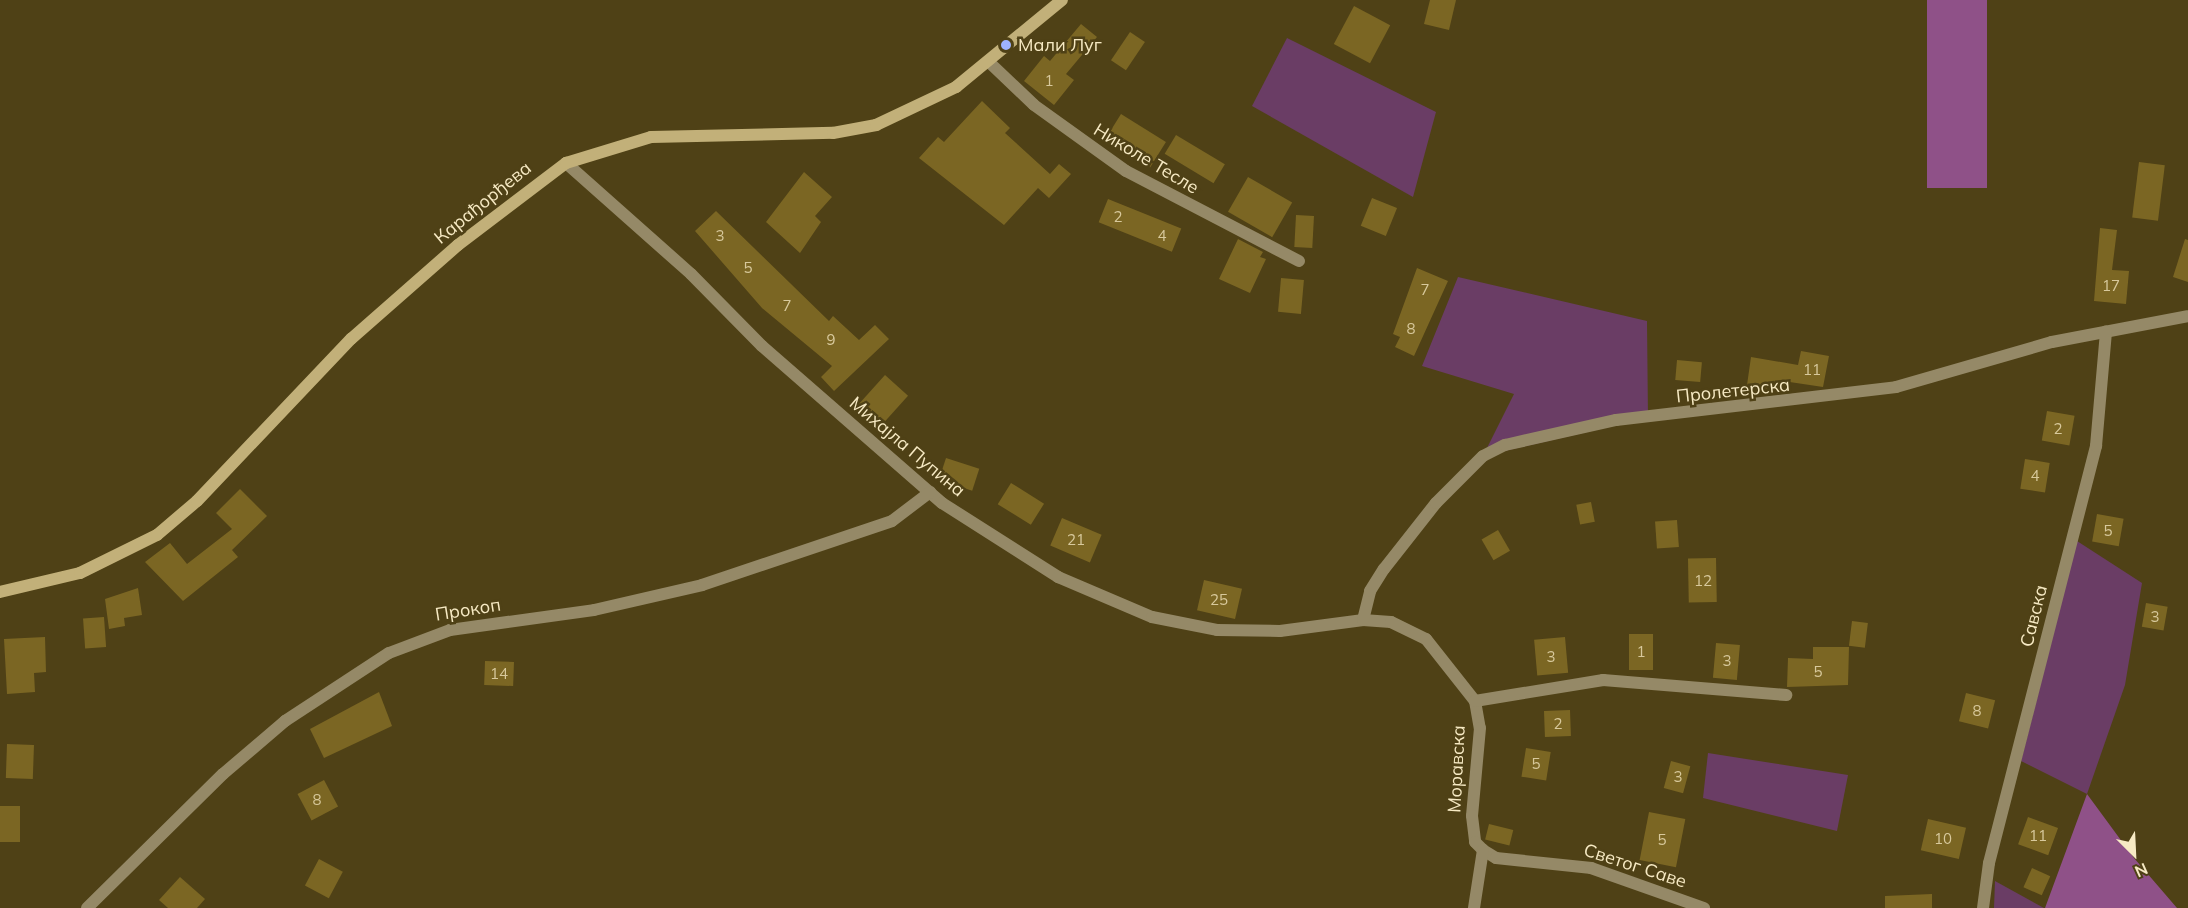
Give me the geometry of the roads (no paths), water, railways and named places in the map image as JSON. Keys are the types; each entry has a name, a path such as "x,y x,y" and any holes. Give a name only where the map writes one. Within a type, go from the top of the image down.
{"street":[{"name":"Карађорђева","path":"0,591 80,573 157,535 197,501 351,339 458,245 566,163 651,137 833,133 876,125 936,100 991,64 1062,0"},
{"name":"Николе Тесле","path":"991,64 1042,111 1125,171 1299,261"},
{"name":"Михајла Пупина","path":"566,163 691,274 762,346 930,492 1058,577 1152,617 1217,630 1280,631 1363,620"},
{"name":"Пролетерска","path":"1363,620 1370,591 1383,568 1436,503 1483,456 1505,445 1616,420 1743,409 1896,387 2106,331 2188,316"},
{"name":"Савска","path":"1983,908 1989,863 2096,446 2106,331"},
{"name":"Прокоп","path":"87,908 276,729 388,653 450,630 594,610 702,585 892,521 930,492"},
{"name":"Моравска","path":"1363,620 1391,622 1426,639 1475,701 1480,728 1472,816 1475,842 1484,850"},
{"path":"1475,701 1603,680 1786,695"},
{"path":"1474,908 1484,850"},
{"name":"Светог Саве","path":"1484,850 1496,858 1591,868 1704,908"}],"place":[{"name":"Мали Луг","path":"1006,45"}]}
